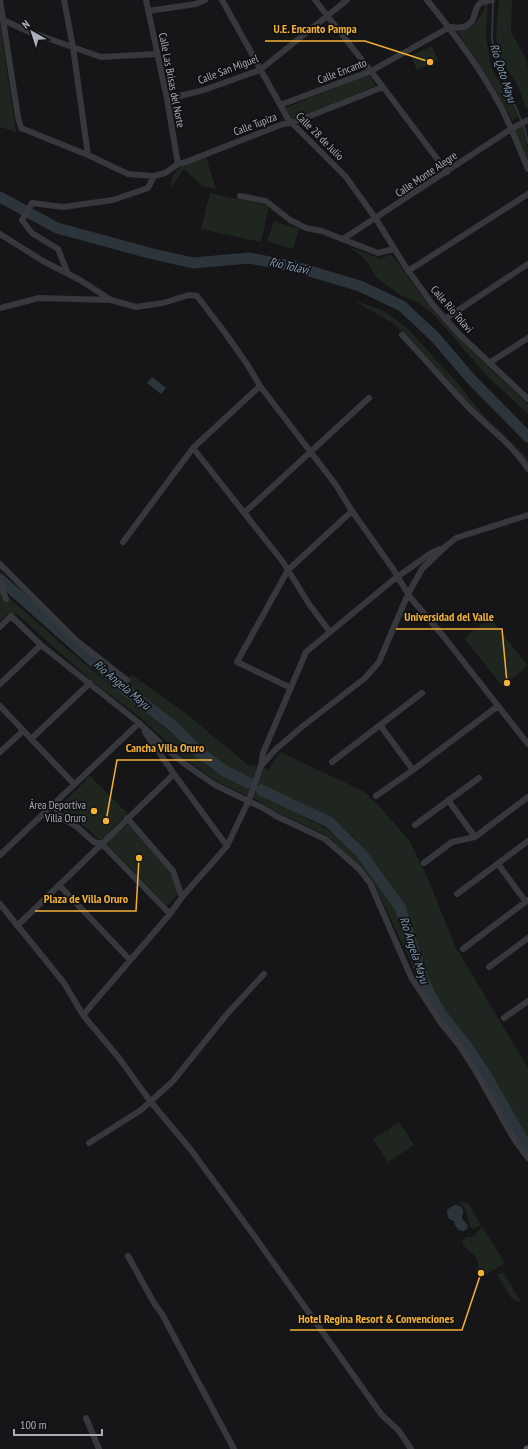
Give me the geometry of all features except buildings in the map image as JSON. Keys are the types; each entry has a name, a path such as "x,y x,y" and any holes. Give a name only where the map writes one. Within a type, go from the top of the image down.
{"street":[{"path":"0,0 21,128 27,132 88,155 128,174 154,176 148,188 113,200 63,208 32,203 22,220 32,233 58,249 68,274"},
{"path":"64,0 73,47 88,155"},
{"name":"Calle Las Brisas del Norte","path":"146,0 167,99 178,164"},
{"path":"148,11 196,4 205,0"},
{"name":"Calle 28 de Julio","path":"222,0 288,119 346,177 376,219"},
{"path":"315,0 447,172"},
{"name":"Calle San Miguel","path":"167,99 204,90 260,70 347,0"},
{"path":"427,0 450,27 486,81 511,129 528,169"},
{"path":"450,27 464,27 471,23 476,9 481,1 492,0"},
{"path":"2,19 27,31 101,57 157,54"},
{"name":"Calle Encanto","path":"280,105 370,71 450,27"},
{"name":"Calle Tupiza","path":"154,176 165,173 178,164 282,124 292,124 383,87"},
{"name":"Calle Monte Alegre","path":"343,239 376,219 511,129 527,121"},
{"path":"408,271 528,194"},
{"path":"240,196 266,201 290,220 306,228 322,231 378,253 394,249"},
{"name":"Calle Río Tolavi","path":"376,219 408,271 433,305 489,363 528,399"},
{"path":"0,234 43,262 80,280 111,300"},
{"path":"445,319 528,264"},
{"path":"0,308 40,298 111,300 136,307 163,303 189,295 197,296 247,364 260,386 336,485 408,594 444,637 528,744"},
{"path":"402,335 461,400 517,453 528,469"},
{"path":"489,363 528,338"},
{"path":"123,542 193,448 260,386"},
{"path":"244,513 369,398"},
{"path":"193,448 288,570 309,604 330,632"},
{"path":"291,688 237,662 288,570 352,511"},
{"path":"261,766 276,749 365,678 379,662 408,594 422,569 445,546 456,538 528,515"},
{"path":"83,1015 227,846 249,800 261,766 263,753 306,652 398,578 431,553 445,546"},
{"path":"0,564 76,640 127,680"},
{"path":"0,583 6,599"},
{"path":"0,627 11,616 41,645 139,723 170,751 215,785 249,800 276,816 325,839 359,869 370,883 411,977 441,1023 459,1045 514,1139 528,1158"},
{"path":"0,684 41,645"},
{"path":"31,739 90,683"},
{"path":"332,762 422,693"},
{"path":"0,706 74,784"},
{"path":"376,796 498,706"},
{"path":"139,723 174,774 227,846"},
{"path":"0,856 139,723"},
{"path":"380,725 413,770"},
{"path":"0,752 24,731"},
{"path":"17,926 174,774"},
{"path":"415,825 479,778"},
{"path":"424,863 452,842 474,837 528,797"},
{"path":"448,800 474,837"},
{"path":"53,804 62,818 77,827 94,842 102,844 170,914"},
{"path":"127,818 174,871 182,898"},
{"path":"457,894 528,841"},
{"path":"463,949 527,901 498,864"},
{"path":"59,885 130,960"},
{"path":"0,904 64,983 83,1015 150,1101 191,1150 251,1231 381,1414 399,1431 411,1449"},
{"path":"489,967 528,938"},
{"path":"89,1143 141,1110 173,1081 227,1014 264,974"},
{"path":"504,1018 528,1001"},
{"path":"128,1256 162,1314 234,1449"},
{"path":"86,1418 99,1449"}],"shaded area":[{"path":"483,0 488,0 486,37 491,67 519,117 512,120 494,87 457,31 473,27 484,10"},
{"path":"499,0 512,0 511,32 526,59 528,69 528,107 526,109 518,86 498,55 496,34"},
{"path":"0,23 16,132 0,127"},
{"path":"432,46 438,60 417,70 411,56"},
{"path":"369,74 376,86 294,119 290,117 285,108"},
{"path":"523,126 528,150 528,163 514,130"},
{"path":"206,157 216,189 202,186 184,169 171,187 174,174 182,166"},
{"path":"210,193 269,206 261,242 201,229"},
{"path":"274,221 299,229 293,249 267,241"},
{"path":"350,247 381,259 391,254 442,320 473,352 528,404 528,414 487,376 433,314 419,303 400,295 376,277 366,260"},
{"path":"353,300 384,311 406,327 453,378 484,416 528,458 528,464 496,429 480,416 440,374 414,343 394,324"},
{"path":"152,377 166,388 161,394 147,383"},
{"path":"0,590 94,672 167,729 211,769 322,826 339,838 358,856 396,907 418,977 374,884 365,872 326,835 277,813 257,800 219,783 183,757 141,718 93,682 18,615 8,613 0,621"},
{"path":"490,618 528,666 502,686 464,638"},
{"path":"132,675 184,712 248,765 261,766 268,770 280,752 363,791 380,807 409,840 426,874 455,946 528,1068 528,1140 467,1039 450,1019 426,976 403,904 379,868 354,837 331,818 270,791 226,767 205,752 172,721 135,696 123,682"},
{"name":"Área Deportiva Villa Oruro","path":"90,776 127,813 100,841 82,824 70,819 63,809 63,803"},
{"path":"128,824 170,872 178,894 167,906 106,843"},
{"path":"399,1122 414,1145 388,1162 373,1139 385,1131 397,1148 386,1131"},
{"path":"459,1202 468,1203 481,1225 474,1229 471,1228 466,1211"},
{"path":"454,1205 460,1206 463,1209 462,1218 468,1226 466,1230 458,1230 454,1223 455,1222 448,1218 447,1210"},
{"path":"482,1227 505,1263 484,1276 479,1269 477,1259 462,1242 466,1237 475,1236"},
{"path":"503,1273 522,1303 512,1299 498,1277 498,1274"}],"waterway":[{"name":"Rio Qoto Mayu","path":"493,1 492,39 495,56 525,130 528,143"},
{"name":"Río Tolavi","path":"0,197 57,228 153,254 193,263 249,258 296,267 360,286 402,306 435,337 471,379 528,437"},
{"name":"Río Angela Mayu","path":"0,579 123,688 173,726 200,753 223,770 249,783"},
{"name":"Río Angela Mayu","path":"261,790 329,822 361,853 400,907 422,977 430,994 442,1015 468,1048 487,1077 528,1149"}],"place":[{"name":"U.E. Encanto Pampa","path":"430,62"},
{"name":"Universidad del Valle","path":"507,683"},
{"name":"Área Deportiva Villa Oruro","path":"94,811"},
{"name":"Cancha Villa Oruro","path":"106,821"},
{"name":"Plaza de Villa Oruro","path":"139,858"},
{"name":"Hotel Regina Resort & Convenciones","path":"481,1273"}]}
